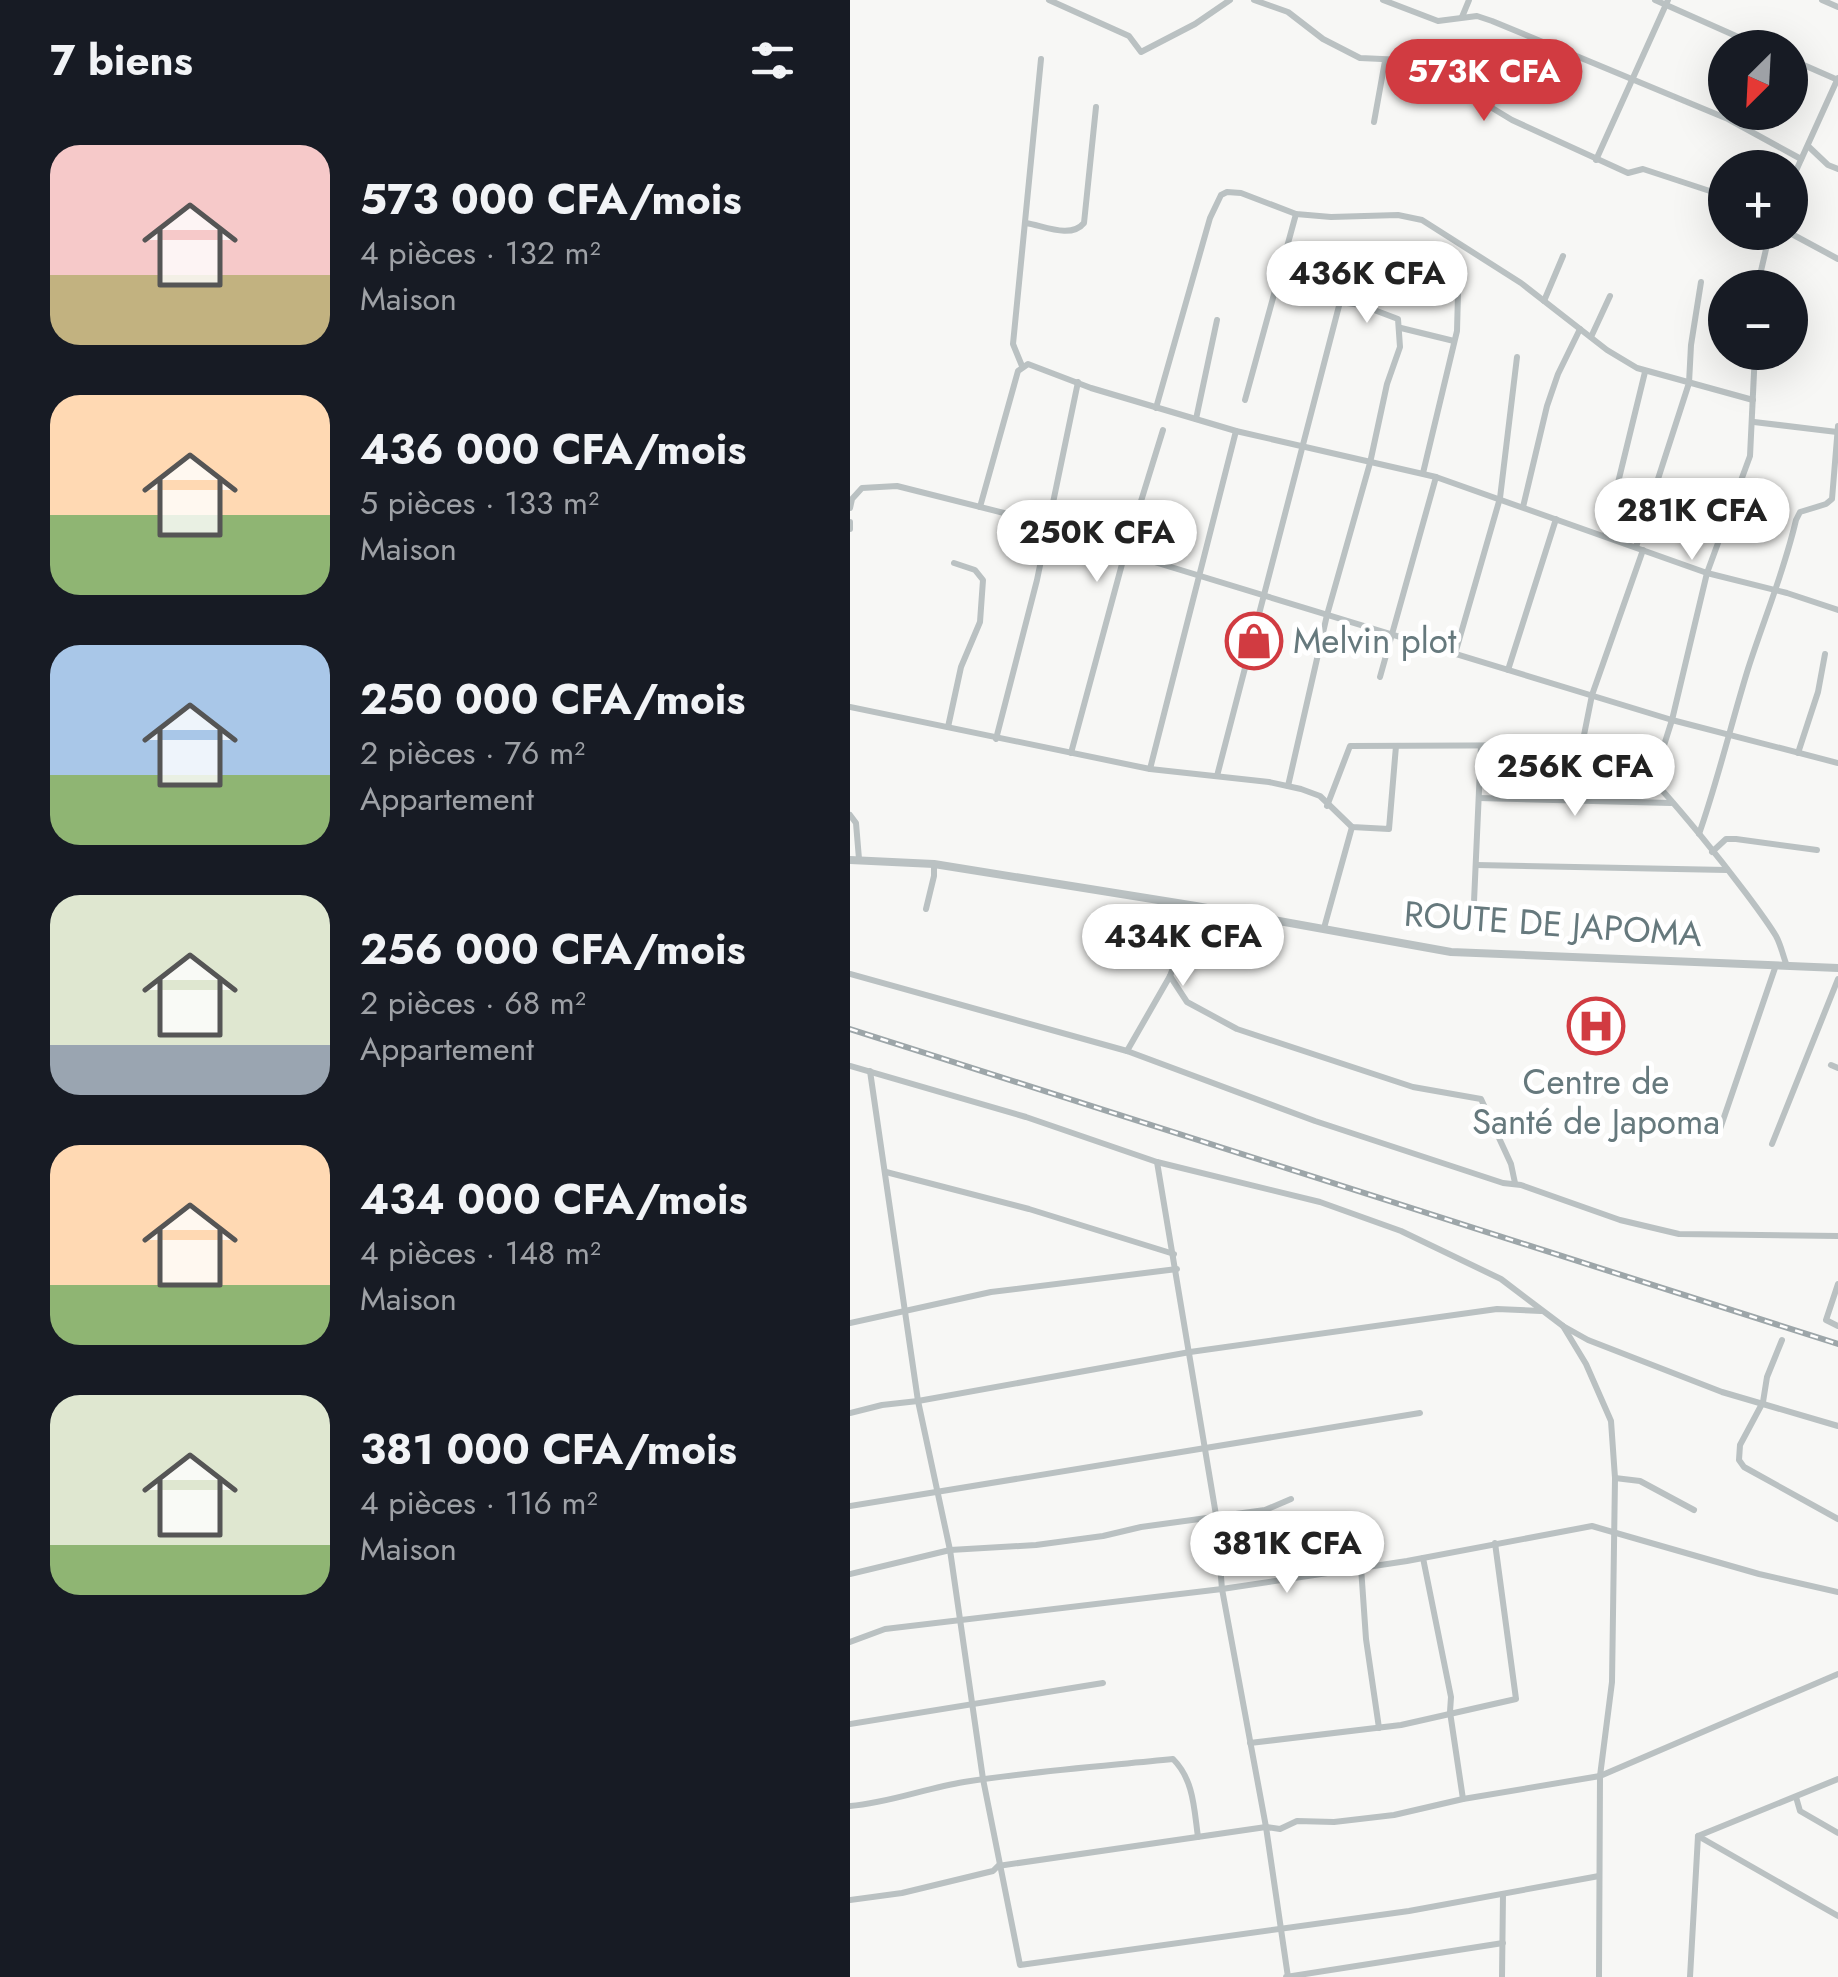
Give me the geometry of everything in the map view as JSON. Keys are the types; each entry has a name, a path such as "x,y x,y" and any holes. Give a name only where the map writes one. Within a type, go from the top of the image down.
{"street":[{"path":"1050,0 1129,36 1141,52 1195,24 1230,0"},
{"path":"1254,0 1288,12 1322,39 1360,58 1426,61 1512,120 1596,160 1628,173 1643,169 1708,190"},
{"path":"1383,0 1428,19 1447,22 1477,16 1492,21 1728,118 1785,150"},
{"path":"1462,17 1470,0"},
{"path":"1655,0 1725,30"},
{"path":"1822,0 1838,7"},
{"path":"1596,160 1667,2"},
{"path":"1022,366 1013,344 1040,60"},
{"path":"1374,122 1384,61"},
{"path":"1805,150 1838,79 1808,66"},
{"path":"1026,223 1072,232 1084,223 1096,108"},
{"path":"1807,145 1838,169"},
{"path":"1156,408 1210,218 1226,192 1241,192 1296,214 1398,215 1422,220 1442,230 1591,338 1645,372 1753,400"},
{"path":"1245,400 1296,214"},
{"path":"1808,243 1838,259"},
{"path":"1544,301 1563,256"},
{"path":"1582,746 1592,696 1689,383 1701,282"},
{"path":"1422,474 1459,320 1458,294 1425,284"},
{"path":"1591,338 1610,296"},
{"path":"1217,776 1340,302 1398,319 1400,347 1327,614 1288,786"},
{"path":"1196,419 1217,320"},
{"path":"1401,328 1454,342"},
{"path":"1523,507 1547,406 1580,329"},
{"path":"1456,654 1500,498 1517,358"},
{"path":"980,507 1018,370 1028,364 1236,431 1436,477 1708,573 1838,610"},
{"path":"1652,780 1672,720 1708,573 1750,456 1754,370"},
{"path":"1605,536 1645,372"},
{"path":"996,738 1037,580 1078,382"},
{"path":"1698,835 1800,512 1832,499 1838,429 1754,422"},
{"path":"1071,753 1163,430"},
{"path":"1150,769 1236,431"},
{"path":"1380,677 1436,477"},
{"path":"850,508 862,488 898,486 980,507 1672,720 1838,763"},
{"path":"1508,670 1556,518"},
{"path":"948,727 961,666 980,622 982,580 975,570 954,563"},
{"path":"1798,753 1818,692 1825,654"},
{"path":"850,707 1150,769 1288,786 1313,793 1352,827 1389,829 1396,746"},
{"path":"1327,806 1350,746 1620,748 1727,870 1777,938 1781,966 1720,1129"},
{"path":"1473,924 1481,746"},
{"path":"1479,798 1671,803"},
{"path":"850,815 856,823 854,860"},
{"path":"1324,928 1352,827"},
{"path":"1712,852 1726,840 1736,838 1817,850"},
{"name":"ROUTE DE JAPOMA","path":"854,860 934,864 1451,952 1838,968"},
{"path":"926,909 934,864"},
{"path":"1476,866 1727,870"},
{"path":"1127,1051 1170,976 1196,906"},
{"path":"850,974 1127,1051 1394,1148 1604,1215 1679,1234 1838,1236"},
{"path":"1170,976 1188,1002 1236,1030 1413,1087 1481,1099 1512,1164 1515,1184"},
{"path":"1772,1144 1838,980"},
{"path":"850,1066 1026,1117 1157,1162 1320,1202 1401,1231 1502,1279 1563,1326 1606,1347 1715,1390 1836,1426"},
{"path":"870,1071 918,1401 950,1550 970,1704 1020,1965 1280,1930 1599,1876"},
{"path":"1157,1162 1216,1515 1222,1590 1266,1827 1287,1977 1502,1943"},
{"path":"886,1172 1174,1254"},
{"path":"850,1323 991,1292 1177,1269"},
{"path":"1838,1284 1826,1320 1838,1326"},
{"path":"850,1413 882,1404 918,1401 1190,1352 1497,1309 1543,1311"},
{"path":"1563,1326 1586,1364 1610,1420 1615,1478 1612,1682 1600,1776 1599,1977"},
{"path":"1782,1340 1767,1377 1764,1402 1740,1445 1741,1464 1838,1519"},
{"path":"850,1506 1420,1412"},
{"path":"1615,1478 1640,1481 1694,1510"},
{"path":"850,1574 950,1550 1036,1545 1264,1510 1291,1499"},
{"path":"850,1642 885,1629 1222,1590 1592,1526 1759,1574 1838,1592"},
{"path":"1250,1743 1379,1728 1517,1697 1495,1543"},
{"path":"1424,1558 1452,1697 1450,1712 1463,1799"},
{"path":"1361,1567 1366,1639 1379,1728"},
{"path":"850,1900 929,1887 993,1871 998,1866 1266,1827 1280,1829 1297,1821 1334,1822 1394,1815 1600,1776 1838,1674"},
{"path":"850,1724 1103,1683"},
{"path":"850,1806 916,1796 944,1785 983,1779 1173,1759 1183,1769 1192,1790 1198,1837"},
{"path":"1698,1836 1838,1779"},
{"path":"1796,1797 1800,1811 1838,1833"},
{"path":"1698,1836 1838,1916"},
{"path":"1690,1977 1698,1836"},
{"path":"1502,1977 1503,1894"}],"railway":[{"path":"850,1029 1838,1344"}],"place":[{"name":"Melvin plot","path":"1254,641"},
{"name":"Centre de Santé de Japoma","path":"1596,1026"}]}
